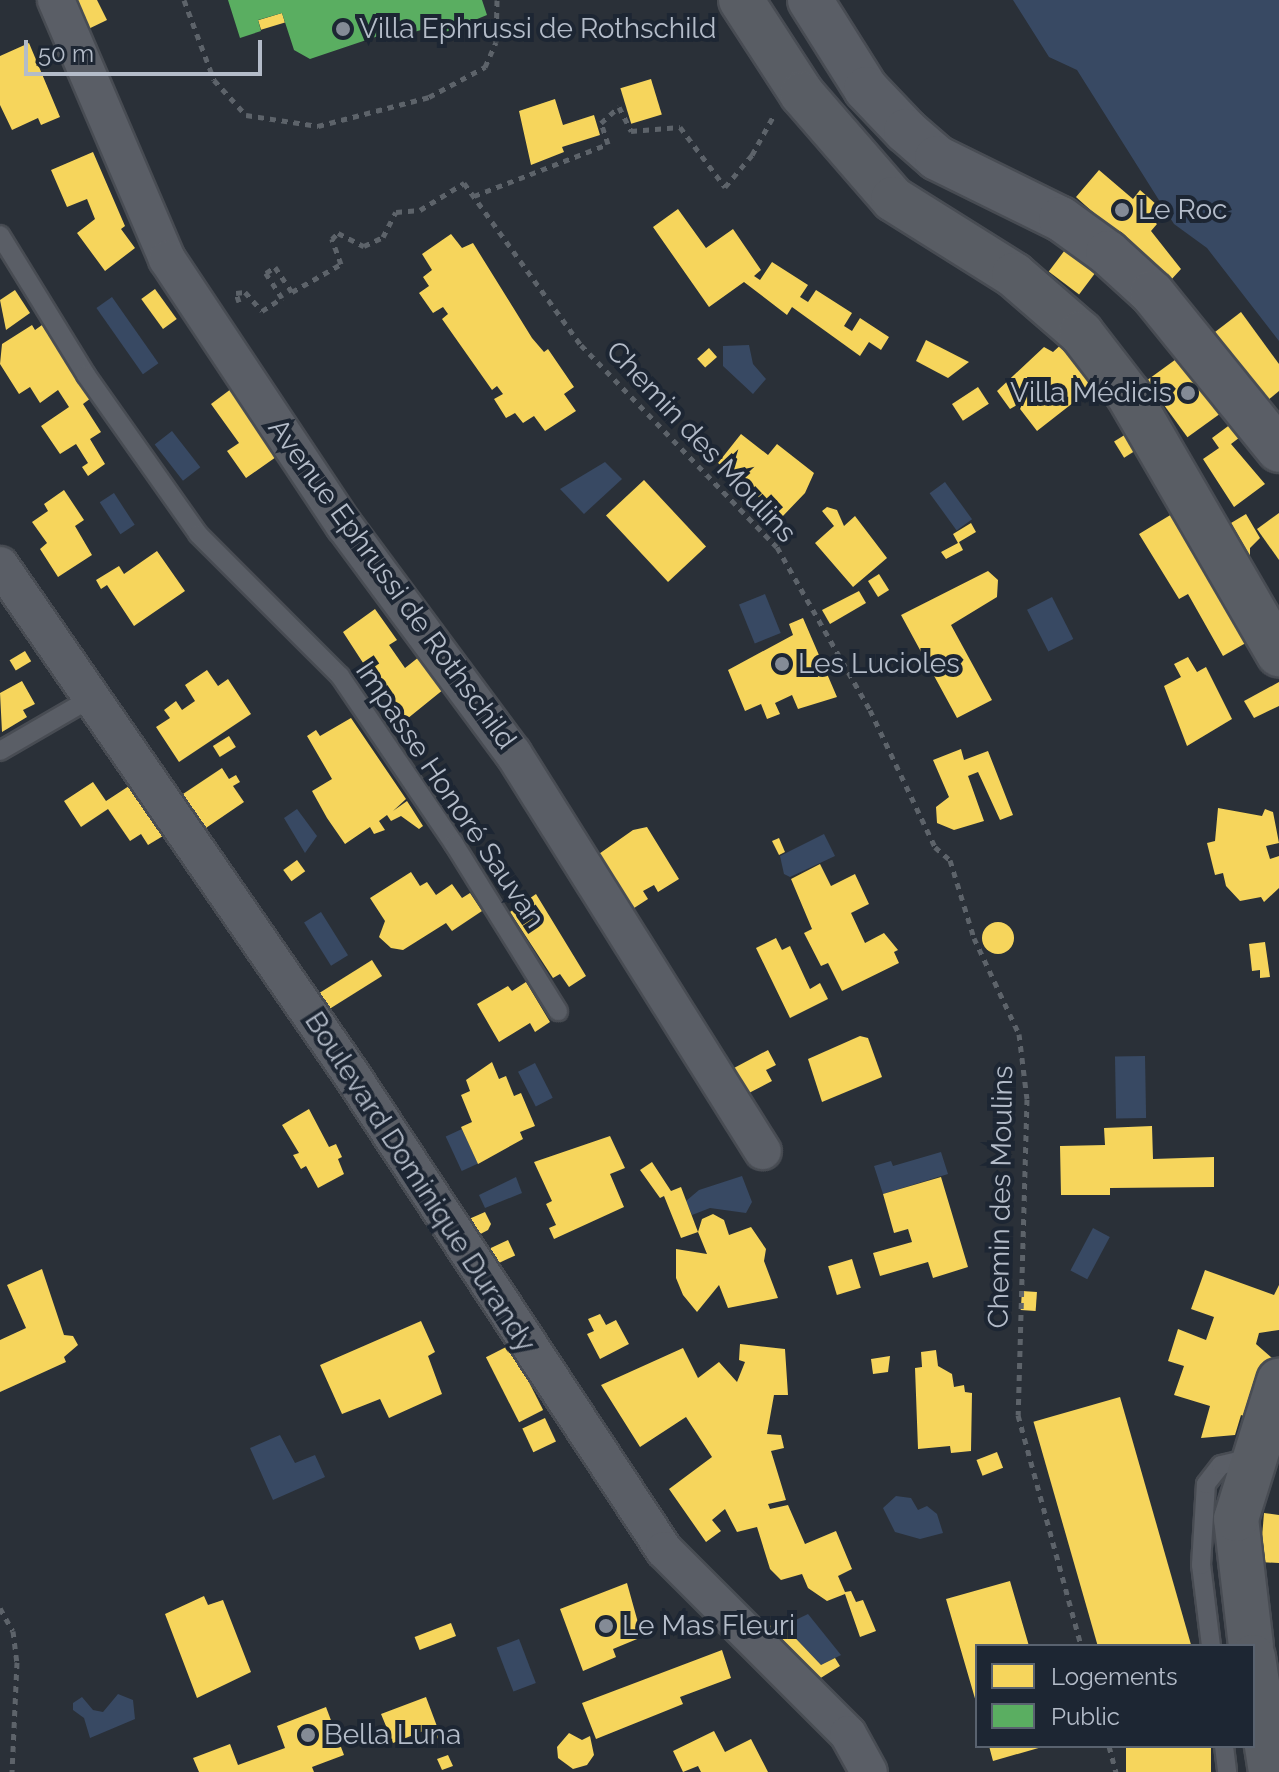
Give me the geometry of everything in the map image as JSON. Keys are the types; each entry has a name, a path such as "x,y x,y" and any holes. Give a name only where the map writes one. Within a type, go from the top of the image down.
{"main road":[{"path":"741,0 802,94 893,199 1014,275 1081,333 1128,394 1279,654"},
{"path":"1251,1644 1235,1537 1238,1501 1279,1381"},
{"path":"1255,1670 1271,1772"}],"street":[{"name":"Avenue Ephrussi de Rothschild","path":"56,0 162,247 217,338 344,525 513,753 763,1151"},
{"path":"810,0 866,89 906,131 937,158 1061,219 1108,253 1152,293 1279,450"},
{"name":"Boulevard Dominique Durandy","path":"0,565 351,1074 664,1550 848,1734 869,1772"}],"lane":[{"name":"Impasse Honoré Sauvan","path":"0,235 86,375 198,534 340,676 454,844 558,1011"},
{"path":"0,751 91,698"},
{"path":"1211,1644 1201,1565 1206,1484 1221,1465 1251,1458"},
{"path":"1224,1748 1227,1772"}],"path":[{"path":"184,0 214,80 246,115 318,126 429,97 485,67 496,42 497,0"},
{"path":"217,338 245,323 236,293 245,292 262,311 282,298 266,273 275,267 292,292 341,264 332,239 338,233 364,246 383,237 396,212 420,210 464,183 474,196 608,144 601,123 619,107 631,131 680,127 725,187 752,155 774,114 767,101"},
{"name":"Chemin des Moulins","path":"474,196 581,345 777,547 870,710 935,847 950,860 974,938 1019,1034 1026,1066 1018,1415 1080,1644"},
{"path":"0,1608 13,1631 17,1662 12,1772"},
{"path":"1110,1748 1116,1772"}],"water":[{"path":"1013,0 1279,0 1279,341 1207,248 1174,224 1077,70 1049,57"},
{"path":"112,297 158,363 143,374 96,308"},
{"path":"749,345 753,364 766,379 753,394 723,366 723,346"},
{"path":"172,431 200,467 183,481 155,445"},
{"path":"605,462 622,479 584,514 560,489"},
{"path":"945,482 972,519 957,530 930,493"},
{"path":"114,493 135,525 120,534 100,502"},
{"path":"765,594 781,633 755,643 739,604"},
{"path":"1052,597 1073,639 1048,652 1027,610"},
{"path":"297,809 317,836 305,853 284,818"},
{"path":"824,834 835,856 790,877 784,874 780,856"},
{"path":"321,912 348,955 331,966 304,923"},
{"path":"1145,1056 1146,1118 1116,1119 1115,1057"},
{"path":"535,1063 553,1098 536,1106 518,1072"},
{"path":"462,1129 478,1163 462,1171 446,1137"},
{"path":"941,1152 948,1174 883,1194 874,1166 891,1161 893,1166"},
{"path":"742,1176 752,1202 746,1213 710,1208 692,1215 686,1201 699,1190"},
{"path":"516,1177 522,1193 485,1208 479,1195"},
{"path":"1093,1228 1110,1237 1087,1279 1070,1270"},
{"path":"280,1435 295,1463 315,1455 325,1477 273,1500 250,1448"},
{"path":"896,1496 911,1498 918,1510 927,1506 937,1514 943,1533 920,1539 895,1532 883,1508"},
{"path":"808,1614 841,1655 821,1665 783,1626"},
{"path":"519,1639 536,1683 513,1691 497,1648"},
{"path":"118,1694 133,1700 135,1719 90,1738 84,1718 73,1710 73,1703 82,1697 93,1710 103,1712"}],"building: Logements":[{"path":"64,0 97,0 107,20 80,33"},
{"path":"282,13 285,23 261,30 258,20"},
{"path":"29,43 60,117 41,125 38,118 12,130 0,105 0,56"},
{"path":"651,79 662,114 631,124 620,88"},
{"path":"555,99 563,125 594,115 600,135 562,147 564,152 531,165 519,111"},
{"path":"93,152 125,226 121,229 135,248 105,271 77,233 95,219 87,199 67,207 51,170"},
{"name":"Le Roc","path":"1099,170 1133,199 1140,190 1157,205 1147,216 1157,224 1151,231 1181,269 1170,281 1076,197"},
{"path":"678,209 706,248 733,229 761,270 754,276 760,280 772,262 808,285 800,297 808,302 816,290 852,313 844,326 852,331 860,318 889,337 881,350 869,342 860,356 792,307 787,315 744,282 709,307 653,227"},
{"path":"451,234 462,248 473,243 532,338 544,352 548,349 574,387 564,394 576,411 545,431 534,416 523,423 515,413 506,418 494,399 503,394 497,386 492,390 442,319 448,314 443,307 433,313 419,293 429,286 423,277 432,270 422,254"},
{"path":"1071,242 1101,265 1079,294 1049,272"},
{"path":"155,289 177,319 163,329 141,299"},
{"path":"15,290 30,313 6,330 0,300"},
{"path":"1241,312 1279,364 1279,391 1267,401 1215,332"},
{"path":"32,325 35,330 42,325 91,398 83,404 101,432 90,439 105,464 88,476 82,467 88,463 76,444 60,454 41,426 69,407 58,390 40,403 30,387 19,394 0,364 2,344"},
{"path":"926,340 969,362 948,378 916,361"},
{"path":"1066,340 1103,390 1097,394 1092,388 1037,431 1017,405 1010,409 997,391 1044,347 1053,352"},
{"path":"709,348 717,357 705,368 697,359"},
{"name":"Villa Médicis","path":"1190,349 1231,406 1187,437 1146,381"},
{"path":"978,387 989,404 963,421 952,404"},
{"path":"231,389 276,457 246,478 227,451 239,443 211,404"},
{"path":"1235,421 1244,434 1231,444 1265,484 1234,507 1203,459 1219,448 1212,438"},
{"path":"1131,431 1141,447 1124,458 1114,442"},
{"path":"741,434 768,455 777,444 814,473 805,493 782,517 718,463"},
{"path":"644,480 706,547 668,582 606,515"},
{"path":"64,490 84,520 75,526 92,555 58,577 40,549 47,543 32,522 48,511 44,504"},
{"path":"827,507 837,510 844,526 855,516 887,558 853,587 815,543 834,526 822,511"},
{"path":"1279,513 1279,560 1257,529"},
{"path":"1172,514 1251,640 1223,656 1188,594 1179,599 1139,534"},
{"path":"1246,514 1260,538 1250,548 1250,556 1231,523"},
{"path":"971,523 976,532 959,542 963,550 946,559 941,552 958,543 953,534"},
{"path":"157,551 185,591 134,626 107,585 101,589 96,580 119,566 124,574"},
{"path":"988,571 998,580 997,597 951,625 992,700 957,718 901,615"},
{"path":"879,574 889,590 878,597 868,581"},
{"path":"859,591 866,603 830,624 822,610"},
{"path":"375,609 397,640 389,645 405,668 424,653 449,685 402,723 343,632"},
{"name":"Les Lucioles","path":"803,618 837,697 798,709 792,695 775,703 780,714 767,719 761,704 745,711 728,670 793,635 789,624"},
{"path":"25,651 31,661 16,671 10,660"},
{"path":"1188,657 1197,672 1206,667 1232,719 1187,746 1164,686 1181,677 1174,664"},
{"path":"207,670 218,686 228,679 251,714 179,762 156,727 170,718 164,710 176,701 182,710 195,701 185,685"},
{"path":"22,681 35,704 23,710 27,717 2,732 0,693"},
{"path":"1279,682 1279,706 1254,718 1244,701"},
{"path":"351,718 406,799 393,811 407,801 423,826 419,829 401,816 391,821 387,815 379,821 385,830 374,834 370,827 345,844 327,818 312,791 332,779 307,736 316,730 320,736"},
{"path":"229,736 236,747 220,757 213,746"},
{"path":"961,749 964,760 988,751 1013,815 1000,820 978,772 968,776 984,821 954,830 937,823 936,807 949,797 933,760"},
{"path":"222,768 229,779 236,775 240,782 233,786 244,802 200,832 177,798"},
{"path":"93,782 106,801 129,786 163,836 148,845 141,834 130,841 108,809 81,827 64,801"},
{"path":"1218,808 1262,816 1265,809 1273,812 1279,843 1266,846 1270,859 1279,856 1279,888 1264,902 1261,897 1240,901 1226,886 1223,873 1215,875 1207,843 1215,841"},
{"path":"647,827 679,879 658,892 654,885 643,891 648,899 631,910 596,856 633,830"},
{"path":"779,838 785,852 779,855 772,841"},
{"path":"297,860 305,871 291,881 283,870"},
{"path":"820,864 831,886 855,874 869,904 851,913 865,943 884,933 898,950 894,952 899,963 842,991 828,963 821,966 804,933 812,929 791,879"},
{"path":"411,872 420,886 427,882 436,895 452,884 462,898 470,893 482,911 452,931 446,923 403,950 391,948 379,937 385,921 370,898"},
{"path":"536,894 586,976 569,987 560,974 553,978 510,912"},
{"path":"998,922 1009,927 1014,938 1009,949 998,954 987,949 982,938 987,927"},
{"path":"776,938 782,950 790,946 810,989 820,983 828,999 790,1018 756,948"},
{"path":"1265,942 1270,977 1260,978 1260,970 1252,971 1249,944"},
{"path":"372,960 382,976 321,1014 311,998"},
{"path":"526,982 550,1022 535,1032 530,1023 499,1042 477,1004 508,986 512,991"},
{"path":"860,1036 868,1038 882,1077 822,1102 808,1059"},
{"path":"768,1050 776,1065 766,1070 772,1081 747,1094 734,1068"},
{"path":"492,1062 499,1079 506,1076 514,1096 521,1093 535,1126 520,1132 523,1139 478,1164 461,1127 472,1122 461,1095 470,1091 466,1080"},
{"path":"309,1109 329,1147 336,1144 342,1157 338,1159 344,1174 318,1188 306,1166 301,1169 293,1155 299,1153 282,1125"},
{"path":"1152,1126 1153,1159 1214,1157 1214,1187 1110,1188 1110,1195 1061,1195 1060,1146 1105,1145 1104,1128"},
{"path":"610,1136 625,1168 610,1174 624,1207 554,1239 549,1228 556,1225 546,1204 552,1201 534,1162"},
{"path":"652,1162 671,1191 681,1187 698,1232 681,1238 664,1196 660,1198 640,1170"},
{"path":"941,1177 968,1267 933,1278 928,1262 880,1276 873,1253 912,1242 908,1229 894,1233 883,1194"},
{"path":"485,1212 491,1224 488,1230 471,1239 462,1222"},
{"path":"713,1214 724,1220 729,1235 751,1227 766,1249 764,1261 778,1298 728,1308 719,1285 697,1312 683,1295 676,1278 676,1249 707,1254 698,1232 702,1219"},
{"path":"508,1240 515,1255 489,1268 482,1252"},
{"path":"852,1259 861,1288 837,1295 828,1266"},
{"path":"42,1269 64,1335 73,1336 78,1345 64,1357 66,1362 0,1392 0,1340 26,1328 7,1285"},
{"path":"1205,1270 1274,1295 1279,1285 1279,1330 1259,1333 1256,1344 1273,1359 1250,1418 1241,1415 1235,1435 1201,1438 1210,1406 1174,1395 1184,1366 1168,1361 1178,1329 1206,1340 1214,1317 1191,1309"},
{"path":"1022,1291 1037,1292 1036,1311 1021,1310"},
{"path":"600,1314 606,1325 616,1320 629,1344 600,1359 587,1334 594,1331 588,1319"},
{"path":"421,1321 435,1352 428,1356 442,1394 389,1418 380,1399 342,1414 320,1365"},
{"path":"740,1344 785,1349 788,1395 774,1395 767,1434 781,1435 784,1448 771,1451 786,1500 768,1504 770,1509 788,1505 805,1544 836,1531 852,1569 838,1576 845,1592 851,1591 856,1602 863,1600 876,1631 860,1637 845,1594 827,1601 808,1588 802,1574 781,1580 770,1569 757,1527 737,1532 725,1509 712,1520 721,1531 706,1542 669,1489 712,1457 686,1417 640,1447 601,1385 683,1348 698,1378 719,1362 737,1382 745,1362 739,1360"},
{"path":"510,1345 543,1410 519,1422 486,1357"},
{"path":"936,1350 938,1366 952,1374 954,1387 964,1385 965,1392 972,1393 971,1451 951,1453 950,1446 918,1449 915,1368 922,1367 921,1352"},
{"path":"890,1356 888,1372 873,1374 871,1359"},
{"path":"1120,1397 1191,1644 1097,1644 1033,1422"},
{"path":"545,1418 556,1442 533,1452 522,1429"},
{"path":"997,1452 1003,1468 983,1476 976,1460"},
{"path":"1264,1513 1279,1515 1279,1563 1260,1562"},
{"path":"1010,1581 1028,1644 975,1644 975,1699 946,1599"},
{"name":"Le Mas Fleuri","path":"627,1583 642,1637 613,1649 616,1657 583,1671 560,1609"},
{"path":"204,1596 208,1605 223,1600 251,1672 197,1698 165,1614"},
{"path":"780,1622 821,1665 835,1658 840,1666 819,1679 808,1667 807,1675 782,1650 791,1649 770,1626"},
{"path":"451,1623 456,1636 420,1650 415,1637"},
{"path":"722,1650 731,1678 680,1697 683,1704 596,1739 582,1703"},
{"path":"426,1697 441,1737 430,1741 426,1730 393,1743 381,1714"},
{"name":"Bella Luna","path":"326,1707 344,1755 312,1767 314,1772 199,1772 193,1758 230,1744 238,1765 285,1748 277,1726"},
{"path":"714,1731 725,1752 751,1739 768,1772 701,1772 698,1766 683,1772 673,1751"},
{"path":"569,1733 582,1740 590,1736 594,1755 587,1765 573,1769 558,1758 557,1747"},
{"path":"990,1748 1038,1748 993,1761"},
{"path":"1126,1748 1211,1748 1211,1772 1126,1772"},
{"path":"448,1755 453,1766 442,1770 437,1759"}],"building: Public":[{"name":"Villa Ephrussi de Rothschild","path":"228,0 482,0 487,15 438,35 428,28 407,34 405,27 310,59 294,50 282,13 258,20 261,31 240,38"}],"place":[{"name":"Villa Ephrussi de Rothschild","path":"343,29"},
{"name":"Le Roc","path":"1122,210"},
{"name":"Villa Médicis","path":"1188,393"},
{"name":"Les Lucioles","path":"782,664"},
{"name":"Le Mas Fleuri","path":"606,1626"},
{"name":"Bella Luna","path":"308,1735"}]}
